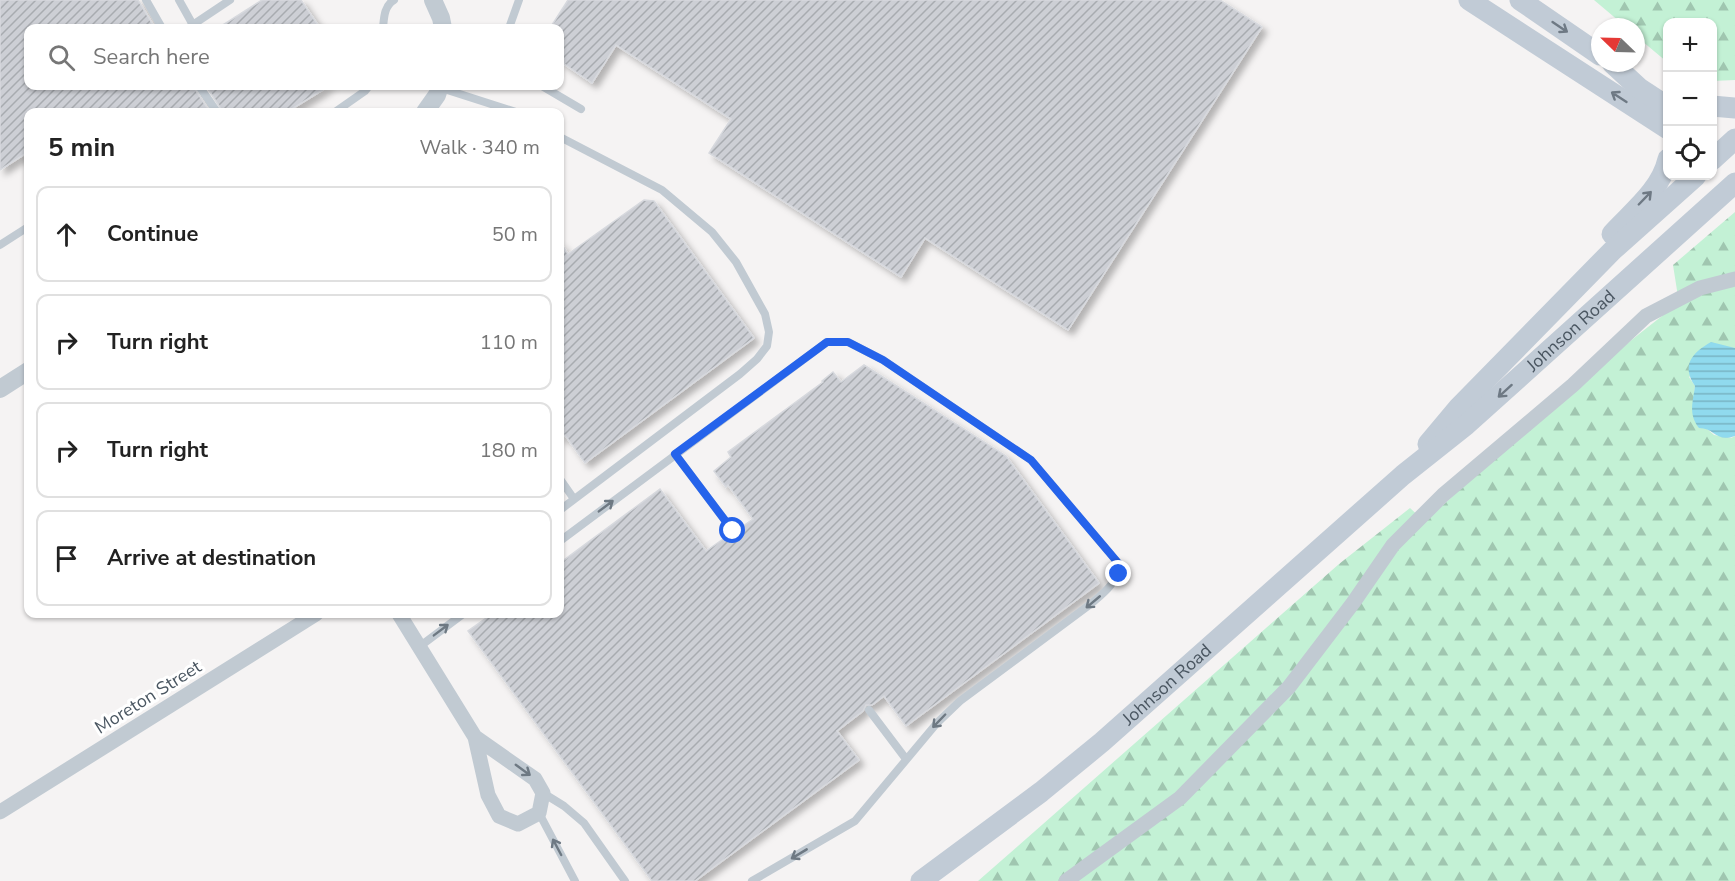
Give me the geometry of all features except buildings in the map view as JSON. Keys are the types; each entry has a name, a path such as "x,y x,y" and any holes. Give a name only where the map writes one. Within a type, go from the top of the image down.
{"main road":[{"path":"1469,0 1663,122"},
{"path":"1520,0 1591,49"},
{"path":"1623,72 1640,88 1663,120"},
{"path":"1630,72 1663,89"},
{"path":"1717,106 1735,108"},
{"path":"1722,150 1735,170"},
{"name":"Johnson Road","path":"1527,338 1548,300 1655,188 1663,173"},
{"name":"Johnson Road","path":"1403,475 1459,407 1613,250 1692,180"},
{"name":"Johnson Road","path":"921,881 1032,799 1102,742 1403,475 1466,425 1735,183"}],"street":[{"path":"432,0 442,24"},
{"path":"428,108 439,90"},
{"path":"1066,881 1180,798 1272,704 1288,687 1353,603 1393,545 1443,495 1573,385 1646,316 1700,288 1735,279"},
{"path":"0,389 24,374"},
{"name":"Moreton Street","path":"0,812 310,618"},
{"path":"402,618 475,736 488,795 499,816 518,824 539,813 543,793 535,779 475,736"}],"lane":[{"path":"146,0 160,24"},
{"path":"178,0 189,24"},
{"path":"194,24 230,0"},
{"path":"383,24 384,16 390,3 394,0"},
{"path":"510,24 519,0"},
{"path":"202,90 214,108"},
{"path":"341,108 366,90"},
{"path":"452,90 504,108"},
{"path":"549,90 581,109"},
{"path":"564,139 662,190 712,232 736,262 765,314 769,332 767,345 758,359 564,507"},
{"path":"0,245 24,230"},
{"path":"564,538 827,342 848,342 883,360 1031,460 1119,564 1119,574 1111,586 1092,603 960,701 937,723 855,821 752,881"},
{"path":"675,454 733,531"},
{"path":"564,485 574,499"},
{"path":"419,646 458,618"},
{"path":"869,710 906,759"},
{"path":"543,793 564,806 584,823 625,881"},
{"path":"539,813 576,881"}],"green space":[{"path":"1594,0 1735,0 1735,80 1717,81 1717,18 1663,18 1663,59 1645,44 1645,18 1615,18"},
{"path":"1735,212 1735,348 1689,377 1695,386 1694,397 1706,428 1714,435 1731,438 1735,436 1735,881 978,881 1339,564 1410,508 1424,521 1556,403 1679,303 1673,265"}],"water":[{"path":"1711,342 1735,348 1735,436 1729,438 1719,437 1709,430 1699,428 1692,413 1695,386 1691,379 1689,366 1694,355"}],"route":[{"path":"733,531 675,454 827,342 848,342 883,360 1031,460 1048,477 1119,564 1119,574"}]}
